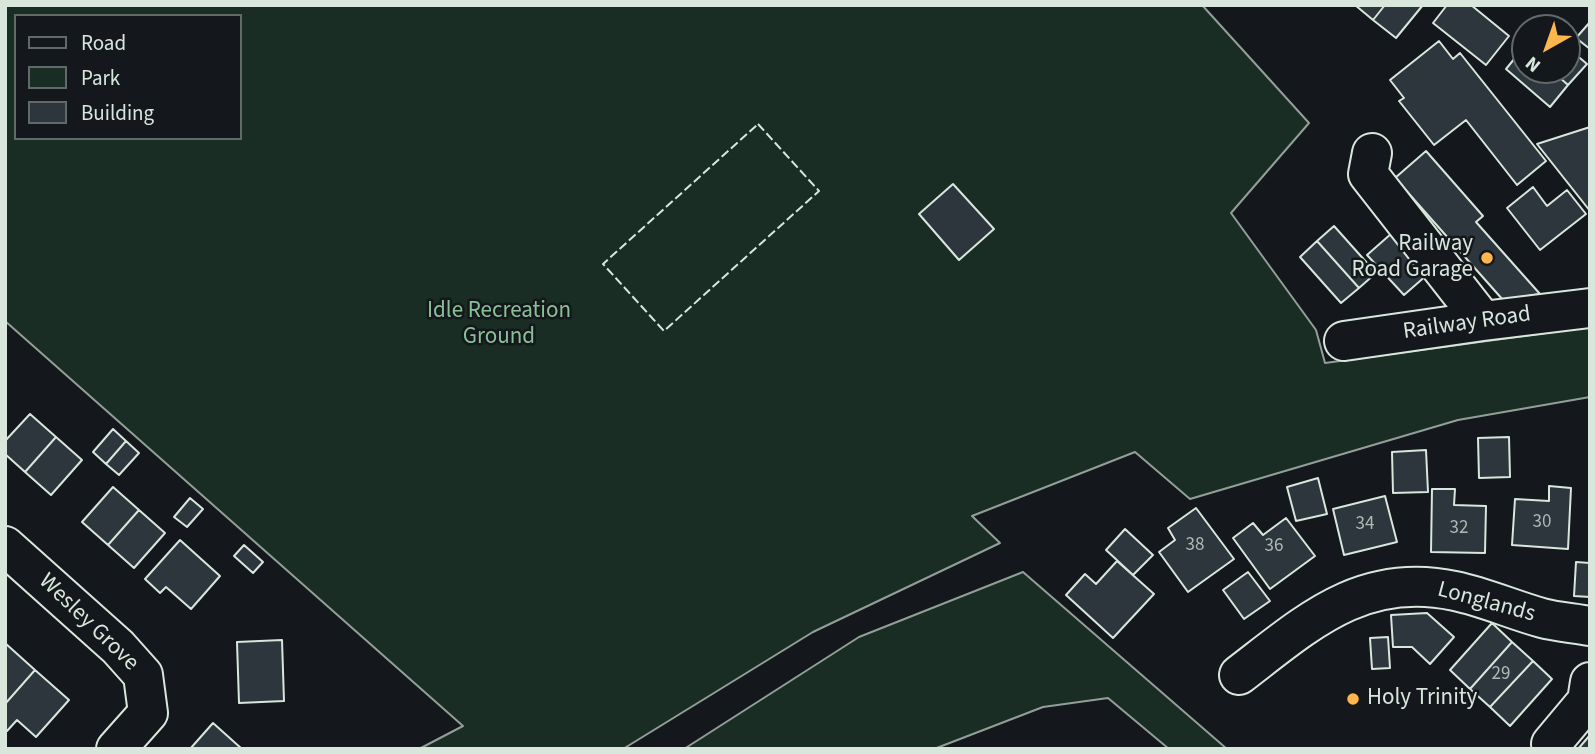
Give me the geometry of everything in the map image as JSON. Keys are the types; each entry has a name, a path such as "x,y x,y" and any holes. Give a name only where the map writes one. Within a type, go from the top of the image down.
{"street":[{"path":"1372,153 1368,174 1483,321"},
{"name":"Railway Road","path":"1344,341 1590,308"},
{"name":"Wesley Grove","path":"5,546 118,647 143,675 148,713 116,749"},
{"name":"Longlands","path":"1239,675 1312,620 1344,601 1383,590 1419,586 1455,591 1545,618 1590,626"},
{"path":"1551,744 1587,701 1590,682"}],"green space":[{"name":"Idle Recreation Ground","path":"5,5 1202,5 1309,123 1231,213 1316,330 1325,363 1590,327 1590,397 1458,420 1190,499 1135,452 972,516 1000,543 813,632 623,749 419,749 463,726 5,321"},
{"path":"1023,572 1227,749 1169,749 1108,698 1043,707 934,749 684,749 859,637"}],"building":[{"path":"1355,5 1385,5 1373,20"},
{"path":"1385,5 1423,5 1396,38 1373,20"},
{"path":"1447,5 1471,5 1509,36 1486,65 1433,23"},
{"path":"1590,22 1590,49 1581,42 1581,32"},
{"path":"1439,41 1453,59 1460,53 1546,161 1517,185 1466,120 1434,145 1399,101 1404,98 1390,80"},
{"path":"1581,59 1587,64 1581,71"},
{"path":"1523,84 1567,84 1550,107"},
{"path":"1590,127 1590,211 1537,144"},
{"name":"Railway Road Garage","path":"1426,151 1483,216 1476,222 1540,294 1503,300 1395,178"},
{"path":"953,184 994,229 959,260 919,214"},
{"path":"1533,187 1547,206 1567,190 1586,214 1540,250 1507,208"},
{"path":"1334,226 1376,273 1359,288 1317,241"},
{"path":"1392,233 1428,274 1404,295 1367,255"},
{"path":"1317,241 1359,288 1341,303 1300,257"},
{"path":"30,414 56,437 25,472 5,454 5,441"},
{"path":"113,429 126,441 106,464 93,452"},
{"path":"56,437 82,460 51,495 25,472"},
{"path":"1509,437 1510,477 1479,478 1478,438"},
{"path":"126,441 139,453 119,475 106,464"},
{"path":"1426,450 1428,492 1393,493 1392,452"},
{"path":"1318,478 1327,514 1296,521 1287,487"},
{"path":"1549,486 1571,488 1568,549 1512,545 1515,499 1549,501"},
{"path":"113,487 139,510 108,545 82,522"},
{"path":"1432,489 1455,489 1454,505 1486,506 1485,553 1431,552"},
{"path":"1385,496 1397,542 1344,555 1333,509"},
{"path":"190,498 203,509 187,527 174,517"},
{"path":"1196,508 1234,559 1188,592 1159,552 1175,540 1168,528"},
{"path":"139,510 165,533 134,568 108,545"},
{"path":"1286,518 1315,556 1270,589 1233,538 1253,523 1263,535"},
{"path":"1125,529 1153,555 1133,575 1106,550"},
{"path":"180,540 220,576 191,609 166,587 160,593 145,579"},
{"path":"244,545 263,562 253,573 234,556"},
{"path":"1117,561 1154,594 1113,638 1066,595 1085,574 1096,584"},
{"path":"1576,562 1590,563 1590,597 1574,596"},
{"path":"1248,572 1270,601 1244,619 1223,590"},
{"path":"1427,613 1454,637 1430,664 1412,647 1393,647 1391,615"},
{"path":"1492,623 1512,642 1470,689 1450,670"},
{"path":"1388,637 1390,668 1372,669 1370,638"},
{"path":"282,640 284,701 239,703 237,642"},
{"path":"1512,642 1533,661 1490,707 1470,689"},
{"path":"5,643 35,670 5,704"},
{"path":"1533,661 1552,679 1510,726 1490,707"},
{"path":"35,670 69,700 36,737 17,720 7,731 5,704"},
{"path":"213,723 242,749 190,749"},
{"path":"1590,735 1590,749 1578,749"}],"fence":[{"path":"758,124 819,191 664,331 603,264 758,124"}],"place":[{"name":"Railway Road Garage","path":"1487,258"},
{"name":"Holy Trinity","path":"1353,699"}]}
